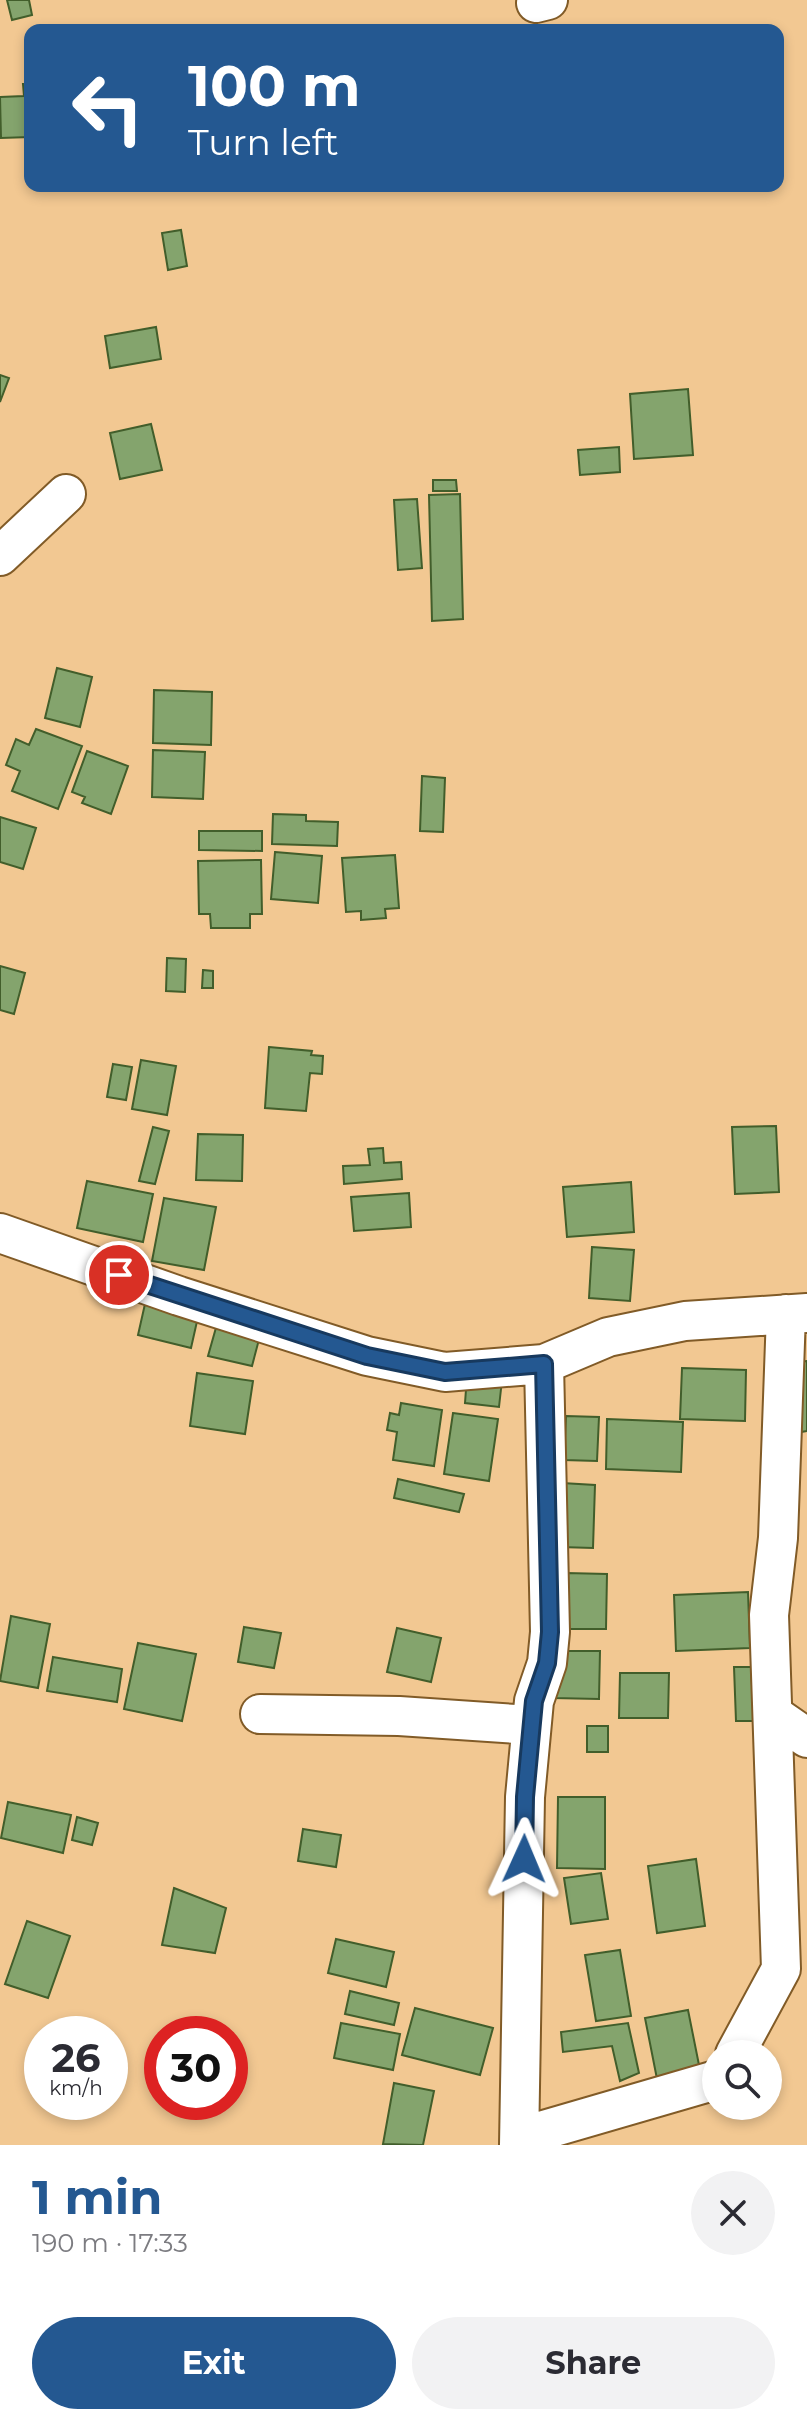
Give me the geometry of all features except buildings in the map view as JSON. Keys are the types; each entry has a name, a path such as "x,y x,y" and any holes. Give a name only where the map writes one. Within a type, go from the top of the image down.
{"street":[{"path":"0,556 66,494"},
{"path":"0,1233 179,1296 367,1356 445,1372 544,1364 608,1337 685,1321 796,1313 769,1615 781,1969 745,2040"},
{"path":"544,1364 550,1632 547,1663 534,1701 525,1797 520,2141 702,2084"},
{"path":"260,1714 399,1716 531,1725"},
{"path":"774,1715 807,1738"}],"route":[{"path":"119,1275 367,1356 445,1372 544,1364 550,1632 547,1663 534,1701 525,1797 524,1859"}]}
